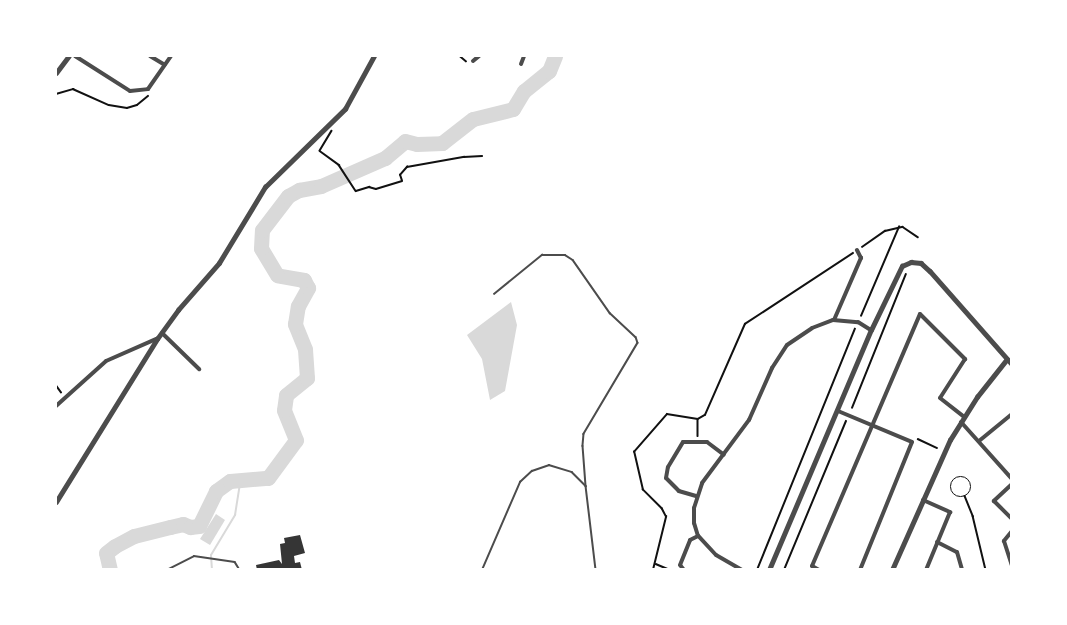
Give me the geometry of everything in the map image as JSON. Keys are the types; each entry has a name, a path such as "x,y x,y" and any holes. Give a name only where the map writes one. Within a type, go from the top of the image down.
{"street":[{"path":"56,73 69,56"},
{"path":"75,56 130,91 148,88 171,56"},
{"path":"150,56 165,65"},
{"path":"56,502 157,339 219,262 275,174 345,109 374,56"},
{"path":"471,62 479,56"},
{"path":"521,64 524,56"},
{"path":"834,320 861,258 857,250"},
{"path":"769,570 871,330 902,266 911,262 921,263 1011,364"},
{"path":"819,570 812,566 920,314 965,359 940,398 962,420 1011,479"},
{"path":"742,570 730,567 706,547 698,536 694,523 696,496 702,483 749,420 780,354 802,333 834,320 858,322 871,330"},
{"path":"162,333 199,369"},
{"path":"56,406 106,361 157,339"},
{"path":"892,570 938,460 962,420 1007,359"},
{"path":"838,411 912,442 860,570"},
{"path":"979,441 1011,414"},
{"path":"696,496 679,491 666,478 668,467 683,442 698,440 707,442 724,456"},
{"path":"1011,484 994,501 1011,519"},
{"path":"922,500 950,512 926,570"},
{"path":"1011,531 1004,541 1011,565"},
{"path":"684,570 680,564 690,540 698,536"},
{"path":"937,543 957,552 962,570"}],"lane":[{"path":"494,294 542,255 565,255 573,260 610,313 636,337 639,343 584,434 586,486 596,570"},
{"path":"482,570 516,489 526,476 540,468 556,466 572,472 586,486"},
{"path":"167,570 194,556 235,562 240,570"}],"path":[{"path":"460,56 471,62"},
{"path":"330,125 332,130 320,150 339,165 356,192 369,187 376,189 402,181 400,175 407,167 482,156"},
{"path":"653,570 666,526 666,517 662,509 643,490 634,452 667,414 698,419 709,410 745,324 885,231 901,227 918,237"},
{"path":"757,570 858,322 901,227"},
{"path":"784,570 906,274"},
{"path":"56,385 64,398"},
{"path":"698,419 698,440"},
{"path":"917,439 937,448"},
{"path":"957,478 964,478 970,484 970,490 965,496 958,496 952,490 952,484 957,478"},
{"path":"965,496 973,516 986,570"},
{"path":"655,564 670,570"}],"shaded area":[{"path":"511,302 517,325 505,391 490,400 482,359 467,335"},
{"path":"216,514 225,520 210,545 200,539"}],"building":[{"path":"300,535 305,553 294,556 295,563 300,562 302,570 257,570 256,565 279,560 282,564 280,544 285,543 284,538"}],"waterway":[{"path":"110,570 106,553 115,546 134,536 170,527 183,524 190,527 199,526 216,491 230,481 268,478 296,440 284,410 286,395 307,378 305,349 295,324 298,306 308,288 304,280 277,275 261,248 262,230 288,196 299,190 321,186 385,158 405,141 417,144 442,143 473,119 513,109 524,91 549,71 555,56"},
{"path":"212,570 211,555 235,515 241,479"}]}
